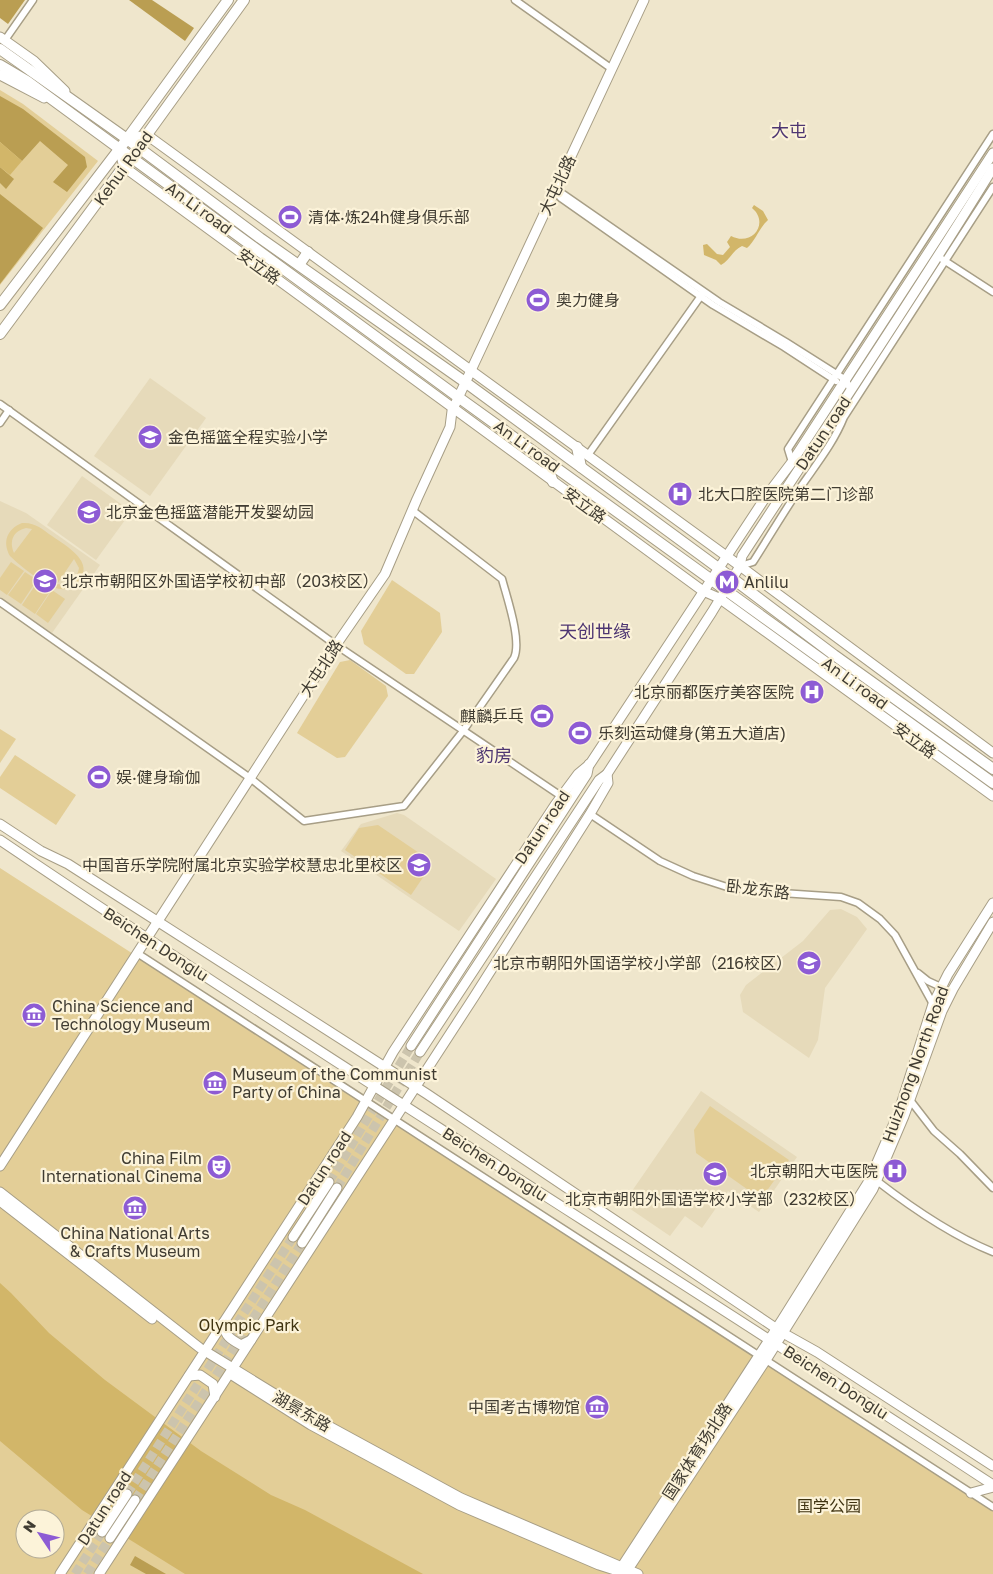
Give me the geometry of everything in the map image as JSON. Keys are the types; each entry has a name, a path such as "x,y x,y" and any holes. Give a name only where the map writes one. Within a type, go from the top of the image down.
{"main road":[{"name":"Kehui Road","path":"0,305 127,139 228,0"},
{"name":"Kehui Road","path":"0,334 127,163 244,0"},
{"name":"An Li road","path":"2,42 79,104 299,265 465,382 719,568 834,655 993,769"},
{"name":"An Li road","path":"0,65 27,81 119,148 127,163 339,308 458,397 993,783"},
{"path":"299,265 308,252"},
{"path":"577,447 581,467"},
{"path":"544,459 553,482"}],"street":[{"path":"2,42 33,0"},
{"path":"515,0 612,69"},
{"name":"大屯北路","path":"0,1166 336,645 385,574 450,427 453,408 644,0"},
{"name":"An Li road","path":"0,76 62,106"},
{"path":"792,462 788,449 993,134"},
{"path":"127,139 147,135 740,566 993,753"},
{"name":"Datun road","path":"410,1046 587,774 590,764 767,495 792,462 993,153"},
{"name":"安立路","path":"127,163 553,482 703,591 719,598 993,796"},
{"name":"Datun road","path":"420,1052 599,780 607,774 712,612 740,566 742,556 822,433 942,259 993,168"},
{"path":"740,566 753,562 838,432 844,416 942,259 993,186"},
{"path":"554,190 561,198 702,294 835,377 851,391"},
{"path":"942,259 993,292"},
{"path":"588,456 702,294"},
{"path":"0,404 336,645 561,796"},
{"path":"0,423 9,410"},
{"path":"0,602 250,778 304,821 404,806 463,731 516,652 517,647 507,594 502,579 412,510"},
{"name":"Datun road","path":"60,1574 162,1419 366,1101 385,1067 561,796 578,774 590,764"},
{"name":"Datun road","path":"99,1574 252,1340 590,814 608,783 607,774"},
{"name":"卧龙东路","path":"590,814 660,861 693,876 727,887 845,898 858,903 888,927 900,943 933,1004"},
{"name":"Beichen Donglu","path":"0,824 41,851 68,864 416,1086 780,1330 993,1466"},
{"name":"Beichen Donglu","path":"0,840 146,938 772,1341 993,1486"},
{"name":"Huizhong North Road","path":"780,1330 873,1175 898,1114 933,1004 941,987 993,903"},
{"name":"Huizhong North Road","path":"780,1330 877,1181 910,1100 942,1011 993,922"},
{"name":"Beichen Donglu","path":"137,953 993,1507"},
{"name":"卧龙东路","path":"913,966 922,977 941,987"},
{"path":"910,1100 934,1131 960,1154 993,1188"},
{"path":"877,1181 905,1201 971,1242 993,1252"},
{"name":"Datun road","path":"293,1237 329,1182"},
{"name":"Datun road","path":"302,1243 337,1188"},
{"name":"湖景东路","path":"0,1192 203,1353"},
{"name":"湖景东路","path":"0,1201 102,1281 203,1353 311,1426 459,1505 599,1565 622,1572 638,1574"},
{"path":"223,1323 225,1334 233,1341 241,1345 252,1340"},
{"name":"国家体育场北路","path":"622,1572 780,1330"},
{"path":"189,1376 200,1375 213,1384 215,1397"},
{"path":"971,1493 993,1486"},
{"name":"Datun road","path":"102,1532 126,1494"},
{"name":"Datun road","path":"110,1538 135,1500"}],"shaded area":[{"path":"0,0 25,0 8,24 0,18"},
{"path":"129,0 152,0 194,28 185,41"},
{"path":"0,96 23,109 85,157 87,167 67,192 53,182 68,165 40,141 22,161 0,142"},
{"path":"0,142 22,161 10,175 0,167"},
{"path":"0,167 14,179 6,189 0,183"},
{"path":"0,194 43,228 0,284"},
{"path":"754,205 763,211 768,220 747,248 742,246 721,265 716,260 704,255 703,245 707,244 717,254 723,255 730,247 727,242 731,236 739,239 746,238 756,232 759,220 752,208"},
{"name":"金色摇篮全程实验小学","path":"150,378 206,418 150,496 94,456"},
{"name":"北京金色摇篮潜能开发婴幼园","path":"82,476 121,504 125,520 96,560 47,525"},
{"name":"北京市朝阳区外国语学校初中部（203校区）","path":"0,501 26,513 100,565 52,633 0,597"},
{"name":"中国音乐学院附属北京实验学校慧忠北里校区","path":"397,813 404,815 496,879 459,931 341,851 361,824"},
{"name":"北京市朝阳外国语学校小学部（216校区）","path":"841,909 857,917 867,929 825,988 818,1040 809,1058 743,1012 740,995 746,985 803,941 830,910"},
{"name":"北京市朝阳外国语学校小学部（232校区）","path":"701,1091 797,1157 759,1212 728,1191 702,1228 685,1216 670,1236 623,1204"},
{"path":"0,1283 49,1333 105,1380 201,1451 271,1495 305,1510 423,1574 185,1574 82,1510 0,1441"},
{"path":"135,1556 166,1574 146,1574 130,1565"}],"green space":[{"path":"0,90 23,104 98,161 0,285"},
{"path":"27,523 38,526 77,555 84,568 83,575 76,584 66,589 56,588 34,576 10,556 6,546 7,536 17,526","holes":["26,528 32,529 14,553 13,537 18,531","74,559 79,568 74,579 69,583 57,584"]},
{"path":"11,562 24,571 7,595 0,590 0,578"},
{"path":"25,572 37,580 21,604 8,595"},
{"path":"392,580 440,613 442,632 414,674 406,674 364,644 361,631"},
{"path":"38,581 51,590 35,614 22,605"},
{"path":"52,590 65,599 48,623 36,614"},
{"path":"350,660 386,686 388,696 345,757 337,758 297,733 340,662"},
{"path":"0,729 16,739 0,763"},
{"path":"15,755 76,795 56,825 0,788 0,777"},
{"path":"378,825 425,857 424,876 411,895 345,850 359,828"},
{"name":"Olympic Park","path":"0,868 993,1509 993,1574 0,1574"},
{"path":"710,1106 789,1160 761,1199 696,1153 694,1130"}],"tunnel":[{"path":"329,1182 411,1046"},
{"path":"337,1188 420,1052"},
{"path":"127,1494 293,1237"},
{"path":"135,1500 302,1243"},
{"path":"75,1574 102,1532"},
{"path":"87,1574 110,1538"}],"place":[{"name":"清体·炼24h健身俱乐部","path":"290,217"},
{"name":"奥力健身","path":"538,300"},
{"name":"金色摇篮全程实验小学","path":"150,437"},
{"name":"北大口腔医院第二门诊部","path":"680,494"},
{"name":"北京金色摇篮潜能开发婴幼园","path":"89,512"},
{"name":"北京市朝阳区外国语学校初中部（203校区）","path":"45,581"},
{"name":"Anlilu","path":"727,582"},
{"name":"北京丽都医疗美容医院","path":"812,692"},
{"name":"麒麟乒乓","path":"542,716"},
{"name":"乐刻运动健身(第五大道店)","path":"580,733"},
{"name":"娱·健身瑜伽","path":"99,777"},
{"name":"中国音乐学院附属北京实验学校慧忠北里校区","path":"419,865"},
{"name":"北京市朝阳外国语学校小学部（216校区）","path":"809,963"},
{"name":"China Science and Technology Museum","path":"34,1015"},
{"name":"Museum of the Communist Party of China","path":"215,1083"},
{"name":"China Film International Cinema","path":"219,1167"},
{"name":"北京朝阳大屯医院","path":"895,1171"},
{"name":"北京市朝阳外国语学校小学部（232校区）","path":"715,1174"},
{"name":"China National Arts & Crafts Museum","path":"135,1208"},
{"name":"中国考古博物馆","path":"597,1407"}],"district":[{"name":"大屯","path":"789,130"},
{"name":"天创世缘","path":"595,631"},
{"name":"豹房","path":"494,755"}],"park label":[{"name":"国学公园","path":"829,1506"}]}
